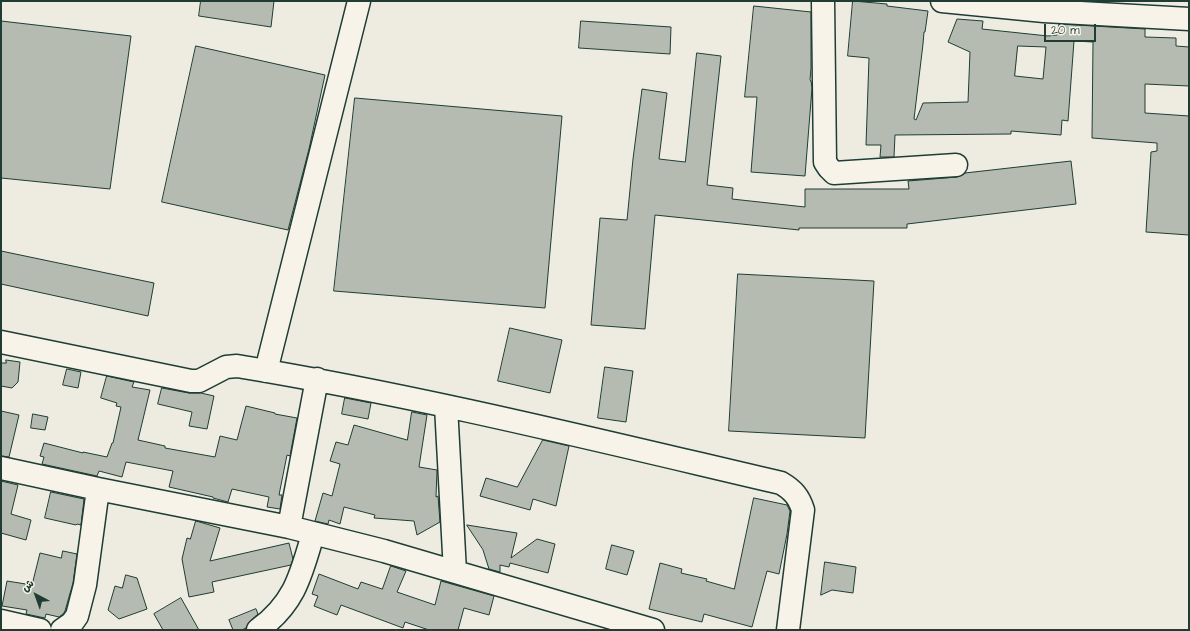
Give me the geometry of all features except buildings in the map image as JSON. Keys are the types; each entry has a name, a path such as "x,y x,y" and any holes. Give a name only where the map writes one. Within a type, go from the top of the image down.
{"main road":[{"path":"266,371 359,1"},
{"path":"823,1 825,162 829,168 834,173 956,165"},
{"path":"942,1 1044,11 1189,19"},
{"path":"1,342 191,381 206,379 226,367 237,366 317,379 446,406 782,483 796,495 803,510 788,630"},
{"path":"288,527 317,379"},
{"path":"446,406 454,572"},
{"path":"1,468 288,527 384,551 653,630"},
{"path":"62,630 72,623 77,616 85,586 98,489"},
{"path":"258,630 277,615 293,591 313,534"},
{"path":"1,621 40,630"}]}
